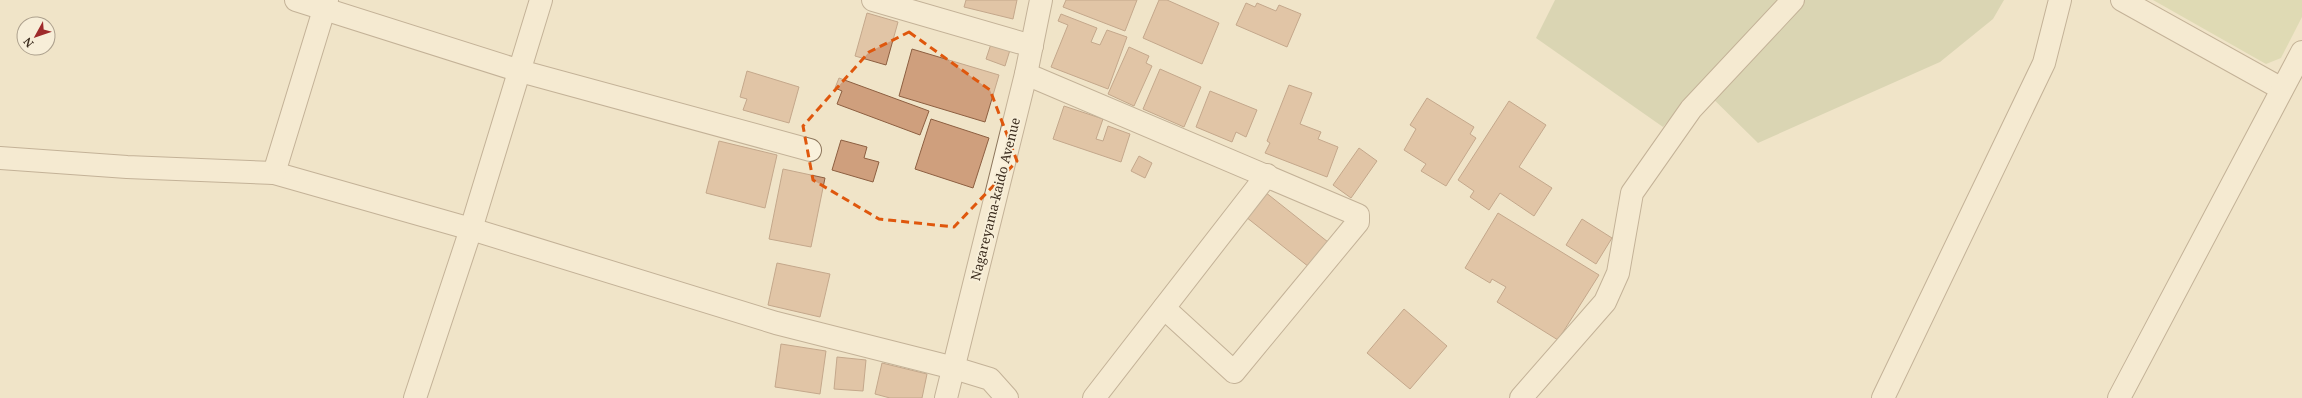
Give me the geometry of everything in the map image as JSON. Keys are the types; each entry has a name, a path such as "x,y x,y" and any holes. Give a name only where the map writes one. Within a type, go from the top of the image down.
{"street":[{"path":"296,0 326,5 520,71 810,150"},
{"path":"415,398 471,229 541,0"},
{"path":"873,0 1032,46"},
{"name":"Nagareyama-kaido Avenue","path":"946,398 1026,74 1041,0"},
{"path":"1521,398 1605,302 1618,273 1632,193 1691,110 1793,0"},
{"path":"1883,398 2044,64 2060,0"},
{"path":"2122,0 2282,88"},
{"path":"274,173 326,5"},
{"path":"2119,398 2302,52"},
{"path":"1026,74 1267,175 1358,215 1358,222 1234,372 1164,308"},
{"path":"0,158 127,167 274,173 471,229 776,323 954,368 990,379 1007,398"},
{"path":"1094,398 1267,175"}],"highlighted area":[{"path":"909,32 990,90 1017,161 954,227 879,219 813,180 803,126 869,52"}],"green space":[{"path":"1555,0 2004,0 1993,19 1940,62 1758,143 1699,85 1663,127 1536,38"},
{"path":"2153,0 2302,0 2302,17 2281,58 2266,64"}],"building":[{"path":"966,0 1017,0 1013,19 964,7"},
{"path":"1066,0 1137,0 1125,31 1063,7"},
{"path":"1159,0 1167,0 1219,23 1202,64 1143,38"},
{"path":"1246,3 1255,7 1257,3 1276,11 1279,5 1301,14 1287,47 1236,25"},
{"path":"867,13 898,22 886,65 855,56"},
{"path":"1061,14 1097,28 1091,42 1100,45 1107,30 1127,37 1108,89 1051,67 1068,25 1058,21"},
{"path":"991,44 1010,50 1005,66 986,59"},
{"path":"1129,47 1149,56 1146,63 1152,66 1134,106 1108,94"},
{"path":"912,49 999,75 985,122 899,96"},
{"path":"1160,69 1201,87 1184,127 1143,109"},
{"path":"747,71 799,87 789,123 743,110 747,99 740,97"},
{"path":"839,78 929,111 920,135 837,104 842,91 835,88"},
{"path":"1289,85 1312,93 1300,124 1321,132 1318,139 1338,147 1327,177 1265,153 1270,143 1267,141"},
{"path":"1210,91 1257,110 1246,137 1236,132 1232,142 1196,127"},
{"path":"1427,98 1474,127 1470,134 1476,138 1446,186 1421,171 1426,164 1404,150 1416,129 1410,125"},
{"path":"1509,101 1546,125 1519,167 1552,188 1534,216 1500,193 1489,210 1470,197 1474,191 1458,180"},
{"path":"1064,106 1103,119 1096,139 1103,141 1108,126 1130,134 1121,162 1053,139"},
{"path":"931,119 989,138 973,188 915,169"},
{"path":"841,140 867,147 864,158 879,162 873,182 832,170"},
{"path":"719,141 777,155 765,208 706,193"},
{"path":"1359,148 1377,161 1351,198 1333,185"},
{"path":"1139,156 1152,163 1145,178 1131,171"},
{"path":"783,169 825,178 811,247 769,239"},
{"path":"1265,192 1328,242 1309,267 1246,217"},
{"path":"1498,213 1599,275 1558,340 1497,302 1506,287 1492,279 1490,283 1465,268"},
{"path":"1582,219 1612,238 1596,264 1566,245"},
{"path":"777,263 830,274 820,317 768,305"},
{"path":"1404,309 1447,346 1410,389 1367,353"},
{"path":"781,344 826,351 820,394 775,387"},
{"path":"837,357 866,360 863,391 834,389"},
{"path":"882,363 927,374 922,398 890,398 875,394"}]}
